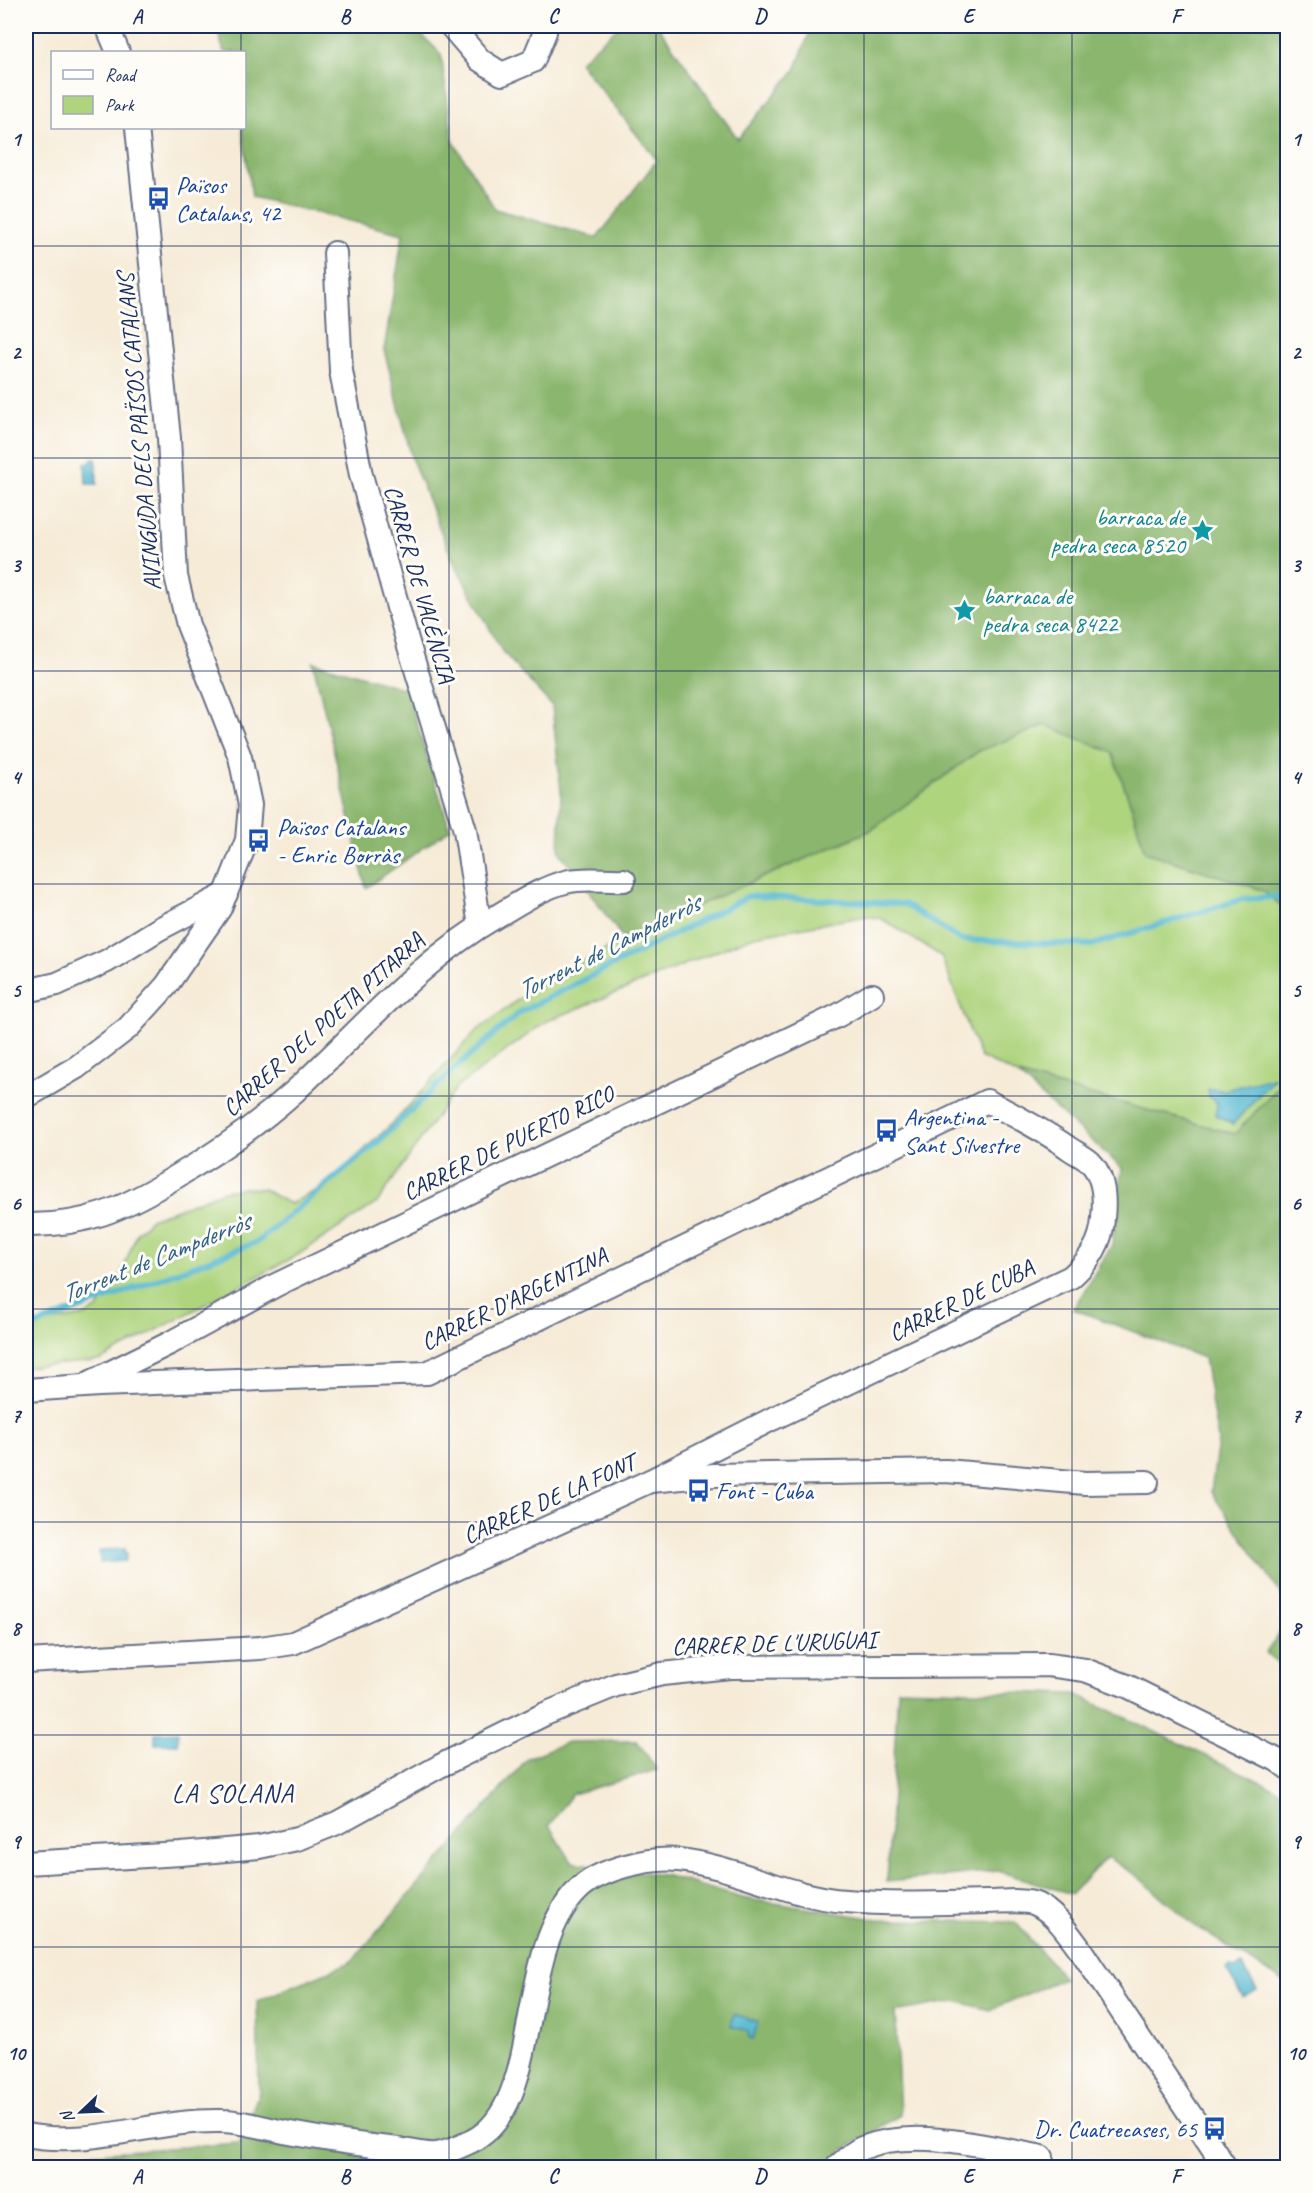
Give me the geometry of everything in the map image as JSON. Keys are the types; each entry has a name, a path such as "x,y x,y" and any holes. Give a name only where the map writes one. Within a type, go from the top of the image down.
{"street":[{"path":"107,26 118,51"},
{"path":"452,26 480,60 502,74 533,61 545,32 543,26"},
{"name":"AVINGUDA DELS PAÏSOS CATALANS","path":"26,1097 77,1067 128,1028 166,986 220,908 247,840 250,806 240,757 188,625 176,576 169,438 137,129"},
{"name":"CARRER DE VALÈNCIA","path":"335,252 341,371 361,475 408,643 465,830 480,926"},
{"name":"CARRER DEL POETA PITARRA","path":"26,1225 52,1226 72,1223 108,1213 156,1189 252,1127 295,1091 400,990 438,957 480,926 525,900 566,881 624,880"},
{"path":"26,991 57,984 107,961 159,929 226,894"},
{"name":"CARRER DE PUERTO RICO","path":"82,1386 170,1343 276,1285 839,1015 872,995"},
{"name":"CARRER D'ARGENTINA","path":"26,1390 427,1373 987,1101"},
{"name":"CARRER DE CUBA","path":"650,1481 771,1419 1071,1277 1084,1266 1094,1253 1103,1224 1105,1196 1098,1175 1090,1162 1062,1143 987,1101"},
{"path":"159,1384 170,1343"},
{"name":"CARRER DE LA FONT","path":"26,1661 260,1648 293,1643 650,1481 714,1475 946,1471 1085,1483 1147,1482"},
{"name":"CARRER DE L'URUGUAI","path":"26,1863 181,1854 259,1847 297,1839 337,1823 441,1766 545,1714 616,1685 662,1674 730,1667 1048,1665 1085,1670 1127,1686 1189,1716 1277,1760 1287,1768"},
{"path":"26,2135 67,2139 117,2135 202,2121 225,2120 382,2148 436,2154 457,2148 487,2132 500,2117 510,2096 521,2060 541,1957 552,1927 565,1904 581,1887 606,1871 677,1859 738,1874 819,1899 879,1903 1035,1902 1058,1920 1080,1949 1226,2168"},
{"path":"836,2168 859,2149 891,2139 957,2142 1042,2157"}],"green space":[{"path":"216,26 413,26 441,54 453,141 495,209 597,238 657,160 579,62 619,26 658,26 738,139 795,70 812,26 1287,26 1287,910 1262,890 1145,852 1112,752 1045,725 979,751 871,830 662,921 625,941 559,851 561,792 552,706 502,651 452,559 413,462 384,350 403,234 252,197 242,129 246,129 246,51 224,51"},
{"path":"313,662 406,689 450,829 366,888"},
{"path":"1046,725 1112,752 1145,852 1262,890 1287,910 1287,1078 1235,1134 1018,1075 980,1057 941,956 882,919 866,916 754,936 545,1022 456,1088 377,1203 296,1256 99,1361 26,1367 26,1326 84,1316 97,1309 120,1277 137,1233 151,1219 224,1191 245,1188 263,1189 290,1204 326,1185 396,1120 475,1032 543,981 662,921 871,830 979,751"},
{"path":"1018,1075 1235,1134 1287,1078 1287,1603 1211,1492 1218,1441 1204,1358 1073,1309 1112,1245 1122,1168"},
{"path":"1287,1622 1287,1670 1266,1653"},
{"path":"898,1689 1075,1694 1287,1794 1287,1984 1195,1926 1137,1876 1107,1857 1071,1894 998,1871 887,1882"},
{"path":"637,1741 657,1770 572,1794 549,1826 572,1862 667,1876 742,1898 883,1920 1015,1922 1064,1978 990,2010 955,2001 895,2012 900,2115 843,2150 830,2167 26,2168 26,2158 240,2143 259,2092 257,2001 351,1962 528,1758 568,1742"}],"water":[{"path":"92,458 96,458 97,484 86,484 85,463 92,462"},
{"path":"1275,1077 1233,1124 1216,1115 1217,1103 1209,1096 1208,1089 1225,1090"},
{"path":"125,1549 127,1553 125,1561 100,1563 99,1550"},
{"path":"178,1732 178,1744 155,1744 155,1733"},
{"path":"1242,1965 1257,1990 1243,1998 1226,1969 1231,1966 1234,1969"},
{"path":"734,2014 758,2022 753,2039 749,2038 748,2031 731,2026"}],"waterway":[{"name":"Torrent de Campderròs","path":"26,1329 257,1242 378,1142 451,1072 520,1012 749,896 904,904 961,940 1092,945 1243,899 1288,896"}],"place":[{"name":"Països Catalans, 42","path":"158,199"},
{"name":"barraca de pedra seca 8520","path":"1203,531"},
{"name":"barraca de pedra seca 8422","path":"965,610"},
{"name":"Països Catalans - Enric Borràs","path":"259,841"},
{"name":"Argentina - Sant Silvestre","path":"886,1131"},
{"name":"Font - Cuba","path":"698,1491"},
{"name":"Dr. Cuatrecases, 65","path":"1215,2129"}],"district":[{"name":"LA SOLANA","path":"233,1793"}]}
